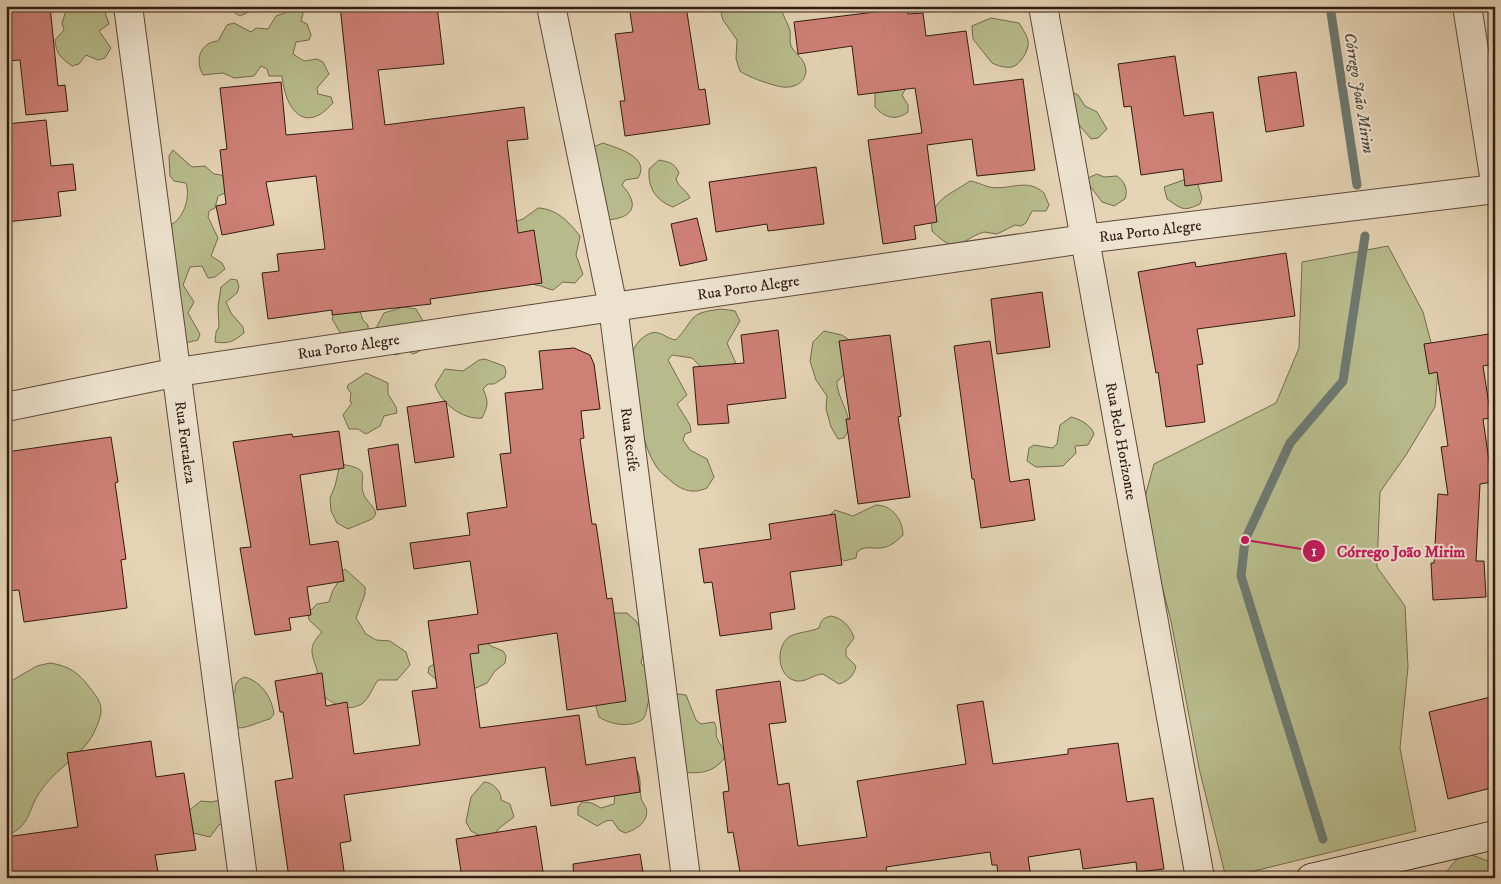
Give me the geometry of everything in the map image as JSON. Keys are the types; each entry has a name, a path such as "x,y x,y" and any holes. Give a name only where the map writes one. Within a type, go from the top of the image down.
{"street":[{"name":"Rua Fortaleza","path":"128,6 178,372 243,878"},
{"name":"Rua Recife","path":"551,6 613,307 686,878"},
{"name":"Rua Belo Horizonte","path":"1042,6 1200,878"},
{"path":"1467,6 1495,182"},
{"name":"Rua Porto Alegre","path":"6,407 178,372 613,307 1084,239 1495,189"},
{"path":"1311,878 1495,835"}],"green space":[{"path":"53,6 103,6 109,24 99,31 111,48 105,58 98,60 86,55 79,64 72,66 62,58 58,52 55,40 64,30 62,23 66,11"},
{"path":"234,6 252,6 251,11 240,16 235,13"},
{"path":"287,6 305,6 301,21 307,24 311,35 309,40 296,42 293,54 304,61 317,59 323,62 329,74 317,88 318,94 331,97 333,103 323,113 313,117 305,117 298,114 287,98 282,76 269,76 267,69 261,66 254,76 234,78 223,73 203,75 199,64 200,54 203,49 212,42 218,41 227,25 234,23 251,32 256,28 268,29 276,16 287,12"},
{"path":"719,6 781,6 790,31 791,46 802,59 805,67 805,77 802,81 794,86 783,87 761,81 740,71 736,59 737,40 723,20"},
{"path":"861,6 901,6 893,13 875,15"},
{"path":"991,18 1019,23 1026,34 1028,44 1026,52 1015,66 1005,67 992,63 973,39 972,26"},
{"path":"904,84 905,90 902,95 908,105 908,112 899,117 891,117 883,114 875,107 875,94 879,89"},
{"path":"1072,92 1078,95 1085,106 1097,112 1107,129 1098,138 1091,139 1075,120"},
{"path":"603,143 631,154 640,164 641,171 638,178 625,180 622,185 631,200 631,210 621,217 605,220 591,148"},
{"path":"173,150 192,167 205,166 214,174 224,177 230,191 218,196 215,208 209,211 208,217 218,238 211,256 222,263 225,269 215,277 208,278 202,266 190,267 183,285 194,302 188,313 200,334 198,340 185,343 168,226 182,214 186,202 187,189 186,183 174,181 170,176 169,156"},
{"path":"659,160 669,162 676,167 679,173 676,179 677,182 690,198 673,207 657,197 651,188 649,169"},
{"path":"1097,174 1104,177 1117,176 1120,178 1126,189 1125,199 1114,206 1102,202 1087,182 1090,177"},
{"path":"1186,179 1198,185 1202,198 1200,204 1186,209 1167,199 1164,187"},
{"path":"970,181 996,188 1024,185 1038,188 1044,193 1049,205 1046,211 1032,211 1026,223 1021,226 1015,225 997,234 984,232 959,245 948,244 932,231 933,212 941,200"},
{"path":"538,208 551,211 562,217 580,236 576,255 583,274 575,283 563,282 553,290 535,285 524,270 511,223 523,219"},
{"path":"1388,246 1423,312 1438,369 1435,407 1406,455 1380,492 1377,567 1405,606 1408,667 1400,748 1416,831 1226,878 1199,768 1171,621 1142,508 1154,464 1276,403 1299,348 1302,262"},
{"path":"231,279 237,280 239,287 237,293 226,302 231,313 243,327 244,333 231,342 215,342 216,332 219,327 218,307 221,287"},
{"path":"403,307 416,309 429,331 423,348 413,354 407,350 396,355 389,352 375,330 384,313"},
{"path":"722,309 735,311 740,321 727,343 737,366 701,367 692,358 672,355 668,360 687,395 677,404 690,425 691,432 685,434 683,440 690,450 707,459 714,477 707,488 689,491 676,485 664,475 648,450 640,421 630,363 636,345 647,335 654,332 676,340 694,317 703,312"},
{"path":"360,311 363,320 368,325 368,334 344,339 332,319 334,313"},
{"path":"824,331 842,335 853,343 855,362 837,382 849,424 844,438 838,439 831,427 826,409 827,396 816,380 810,361 813,342"},
{"path":"485,359 504,366 506,371 505,377 494,384 488,384 483,389 487,404 486,410 482,418 474,418 460,413 447,404 435,385 445,369 463,371 479,360"},
{"path":"366,373 388,383 388,394 396,407 397,413 384,416 380,426 366,434 358,429 349,429 343,415 352,403 350,402 351,393 347,388 348,385"},
{"path":"1071,417 1085,423 1093,431 1094,434 1088,445 1075,446 1076,453 1063,466 1036,467 1027,461 1029,448 1034,445 1052,448 1057,444 1060,425"},
{"path":"340,464 351,466 362,472 362,485 365,497 376,514 372,519 348,529 337,523 331,511 330,498"},
{"path":"876,505 887,508 896,514 901,524 903,535 887,546 863,549 857,552 856,558 844,561 839,557 826,519 835,510 853,516"},
{"path":"345,569 365,587 365,594 356,618 366,634 376,640 390,641 406,652 410,665 397,680 378,680 363,703 350,708 338,705 317,691 317,670 312,650 314,642 322,632 309,620 308,613 317,604 329,602 333,590 340,579 340,573"},
{"path":"614,613 627,613 636,621 642,632 644,651 641,663 649,676 650,689 644,717 633,724 615,724 599,717 591,690 602,618"},
{"path":"831,616 842,621 853,634 854,638 846,649 846,656 856,666 852,675 848,680 839,684 823,674 801,681 790,679 785,674 780,662 780,655 785,642 792,635 819,628 823,620"},
{"path":"481,638 491,646 503,651 506,656 505,663 495,671 487,683 476,688 438,681 428,673 429,667"},
{"path":"50,663 68,668 81,678 99,702 101,715 86,745 42,789 21,827 6,836 6,684 37,666"},
{"path":"245,677 251,679 265,691 271,702 274,714 270,719 234,728 230,696 235,692 237,682"},
{"path":"679,694 686,695 696,720 701,724 714,722 715,724 717,738 726,756 712,769 695,773 682,772 673,696"},
{"path":"637,770 640,780 641,798 647,813 644,821 638,827 625,833 619,830 612,820 597,826 578,815 578,807 582,802 592,803 601,808 614,804 615,794"},
{"path":"484,782 494,786 500,794 501,800 510,804 514,817 498,829 495,835 482,837 471,831 466,822 471,797"},
{"path":"221,800 228,821 219,825 210,837 193,833 186,813 201,801"},
{"path":"1469,854 1488,861 1495,860 1495,876 1445,878 1444,874 1457,859"}],"building":[{"path":"6,6 50,6 58,86 65,85 68,111 26,115 20,60 6,61"},
{"path":"340,6 380,6 381,12 437,6 444,64 378,70 385,125 524,107 528,139 507,141 518,233 534,230 542,283 430,299 431,304 332,315 332,310 268,319 262,273 279,271 277,254 325,249 316,176 266,182 274,225 222,235 216,206 226,204 220,150 227,149 220,88 281,82 286,135 353,129"},
{"path":"629,6 686,6 699,90 705,89 710,124 625,136 620,101 625,101 615,34 633,32"},
{"path":"907,8 908,14 923,13 926,36 966,31 974,85 1023,79 1035,170 977,176 972,139 927,145 937,222 914,226 916,239 883,244 868,140 922,133 915,88 858,95 852,46 798,54 794,22"},
{"path":"1175,56 1184,116 1213,112 1222,181 1185,186 1183,169 1141,175 1131,106 1124,107 1118,64"},
{"path":"1296,72 1304,126 1266,132 1258,77"},
{"path":"46,120 51,166 73,164 76,190 58,192 61,216 6,222 6,124"},
{"path":"816,167 824,224 768,231 767,224 716,232 709,182"},
{"path":"697,218 707,260 680,266 671,224"},
{"path":"1286,253 1295,316 1197,329 1203,364 1197,365 1205,422 1166,427 1158,372 1156,373 1138,272 1195,262 1196,267"},
{"path":"1042,292 1050,347 997,354 991,299"},
{"path":"778,330 786,398 727,405 729,423 698,425 693,367 744,363 741,335"},
{"path":"1489,334 1494,364 1483,366 1491,418 1483,419 1492,482 1480,484 1476,561 1484,561 1486,597 1433,600 1431,563 1434,563 1438,494 1448,495 1441,447 1448,446 1437,372 1429,374 1424,344"},
{"path":"890,335 901,416 898,417 910,497 858,504 846,419 850,419 839,341"},
{"path":"990,341 1010,482 1029,479 1035,520 981,528 974,479 972,479 954,346"},
{"path":"574,348 590,355 594,364 600,409 581,411 584,438 580,439 592,524 596,524 607,599 612,598 626,701 567,710 557,633 478,645 479,653 470,654 480,728 579,715 586,765 635,757 640,792 551,806 545,767 344,795 351,841 340,843 345,878 289,878 275,781 293,778 283,712 280,712 275,681 322,673 326,706 347,702 354,754 420,745 412,691 437,688 428,621 478,614 470,561 414,569 410,543 470,535 467,513 507,507 500,454 511,453 505,393 543,389 539,351"},
{"path":"446,401 454,457 415,463 407,407"},
{"path":"339,431 344,468 300,475 310,545 338,541 344,581 307,587 311,615 289,618 291,630 255,635 240,548 251,547 233,442 292,434 293,437"},
{"path":"111,437 118,482 115,483 126,559 121,560 127,608 24,622 19,590 6,591 6,452"},
{"path":"398,444 406,506 377,510 368,449"},
{"path":"835,514 842,565 790,572 795,609 770,613 772,629 720,636 712,582 704,583 699,549 771,539 769,524"},
{"path":"780,681 786,722 769,724 778,785 789,783 798,846 867,837 857,781 966,764 957,705 983,701 993,764 1068,754 1068,749 1118,743 1127,802 1153,798 1164,869 1137,872 1136,862 1083,869 1080,849 1028,857 1031,878 998,878 997,865 992,865 990,852 886,867 888,878 741,878 733,832 728,833 723,792 729,791 716,690"},
{"path":"1495,696 1495,787 1448,799 1429,712"},
{"path":"151,741 156,777 184,773 196,850 155,855 159,878 6,878 6,837 78,827 67,753"},
{"path":"536,826 544,878 462,878 456,839"},
{"path":"640,854 644,878 574,878 573,864"}],"waterway":[{"name":"Córrego João Mirim","path":"1330,6 1357,185"},
{"name":"Córrego João Mirim","path":"1323,839 1241,576 1245,540 1290,443 1343,381 1365,236"},
{"path":"1387,878 1397,866"}],"place":[{"name":"Córrego João Mirim","path":"1245,540"}]}
